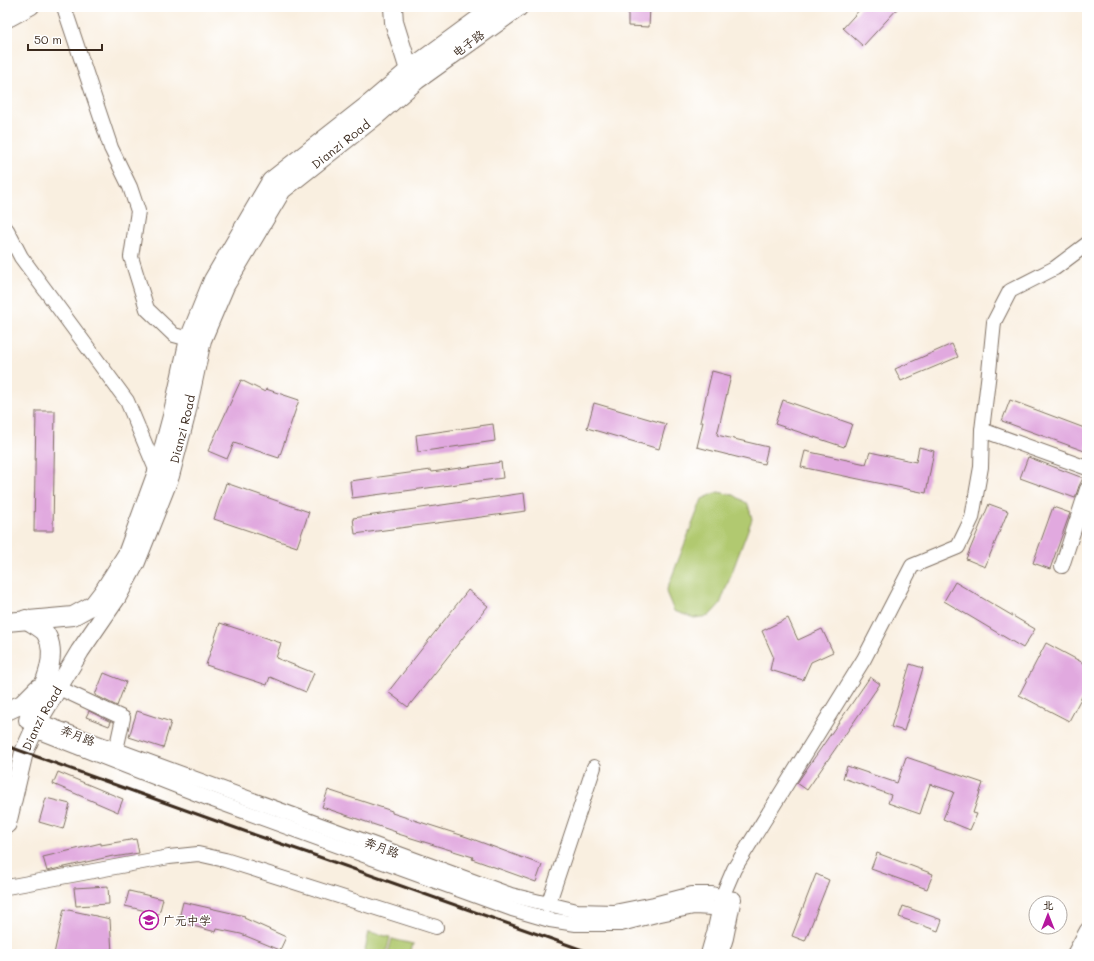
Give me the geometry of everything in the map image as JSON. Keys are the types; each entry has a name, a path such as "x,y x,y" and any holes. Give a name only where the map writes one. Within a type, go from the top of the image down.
{"main road":[{"path":"393,7 394,22 413,75"},
{"path":"405,7 413,75"},
{"name":"电子路","path":"413,75 495,7"},
{"name":"电子路","path":"413,75 518,7"},
{"name":"Dianzi Road","path":"7,622 26,619 73,616 94,605 127,554 157,472 172,416 189,339 213,280 271,181 369,104 413,75"},
{"name":"Dianzi Road","path":"52,684 80,651 117,597 136,562 170,476 185,419 202,340 225,286 269,210 282,190 377,115 413,75"},
{"path":"8,710 34,723 52,684 50,664 51,646 46,632 26,619"},
{"path":"8,710 22,704 52,684"},
{"name":"Dianzi Road","path":"7,785 15,749 34,723"},
{"name":"Dianzi Road","path":"7,824 24,752 34,723"}],"street":[{"path":"7,9 10,19 32,7"},
{"path":"64,7 110,148 130,187 138,211 131,257 147,309 174,335 189,339"},
{"path":"7,230 21,257 127,401 157,472"},
{"path":"721,954 720,935 734,869 864,659 912,566 958,547 972,518 981,467 982,430 994,322 1010,291 1055,268 1087,244"},
{"path":"982,430 1087,468"},
{"path":"1062,566 1087,489"},
{"path":"52,684 123,718 116,750"},
{"path":"34,723 210,799 512,909 550,920 576,924 621,924 694,907 712,908 726,904"},
{"name":"奔月路","path":"34,723 116,750 511,895 548,905 577,911 614,912 692,894 712,894 726,904"},
{"path":"548,905 594,767"},
{"path":"7,887 169,857 198,854 225,860 436,927"},
{"path":"1074,954 1087,930"},
{"path":"708,954 720,935"}],"green space":[{"path":"718,492 734,495 748,504 752,519 720,604 709,616 694,618 674,611 666,592 702,499"},
{"path":"369,932 390,937 386,954 364,954"},
{"path":"392,939 413,944 410,954 388,954"}],"building":[{"path":"628,7 650,7 649,27 628,26"},
{"path":"862,7 899,7 863,46 843,28"},
{"path":"952,344 958,357 901,381 895,369"},
{"path":"712,371 731,376 717,435 768,447 764,464 697,447 703,422 700,422"},
{"path":"241,380 265,392 266,389 299,400 279,458 234,443 227,459 208,451"},
{"path":"783,400 852,424 844,447 775,424"},
{"path":"1010,400 1087,429 1087,452 1002,421"},
{"path":"594,403 666,424 659,449 587,428"},
{"path":"36,411 55,411 53,531 34,531"},
{"path":"493,424 495,441 418,452 416,435"},
{"path":"919,447 934,451 926,493 801,467 805,451 866,464 870,452 916,462"},
{"path":"1028,457 1083,478 1075,498 1020,478"},
{"path":"501,462 503,478 352,498 350,481 431,470 432,472"},
{"path":"226,483 309,512 297,547 214,519"},
{"path":"524,493 526,511 355,534 353,518"},
{"path":"989,504 1008,511 985,567 966,559"},
{"path":"1053,507 1070,513 1050,569 1033,563"},
{"path":"955,582 1035,629 1023,648 944,601"},
{"path":"468,590 488,606 408,707 388,692"},
{"path":"788,618 798,640 822,629 833,652 811,662 803,680 770,670 773,656 762,631"},
{"path":"220,623 281,643 276,658 314,673 306,692 270,677 267,685 206,665"},
{"path":"1046,643 1087,665 1087,687 1069,721 1019,695"},
{"path":"910,664 923,668 904,731 891,727"},
{"path":"104,673 126,682 117,706 95,695"},
{"path":"870,677 880,684 807,790 797,783"},
{"path":"89,711 111,722 109,726 86,717"},
{"path":"137,711 171,722 163,748 129,737"},
{"path":"906,757 983,783 973,813 977,814 970,830 943,819 954,792 930,784 920,814 888,803 891,795 843,778 847,766 897,783"},
{"path":"58,772 123,799 118,812 53,784"},
{"path":"328,790 392,811 392,813 467,837 542,865 536,882 472,859 473,857 395,833 396,832 322,807"},
{"path":"46,798 70,804 63,829 39,822"},
{"path":"136,839 139,853 113,856 47,871 43,857 101,843 101,845"},
{"path":"877,853 933,874 927,889 871,869"},
{"path":"816,874 829,880 805,941 792,936"},
{"path":"108,886 109,904 76,906 74,888"},
{"path":"129,891 163,899 159,914 125,906"},
{"path":"183,902 245,916 244,918 286,937 280,950 241,934 217,929 216,932 178,922"},
{"path":"903,906 942,920 938,931 899,917"},
{"path":"64,909 110,919 112,954 54,954"}],"railway":[{"path":"7,746 594,954"}],"place":[{"name":"广元中学","path":"149,920"}]}
